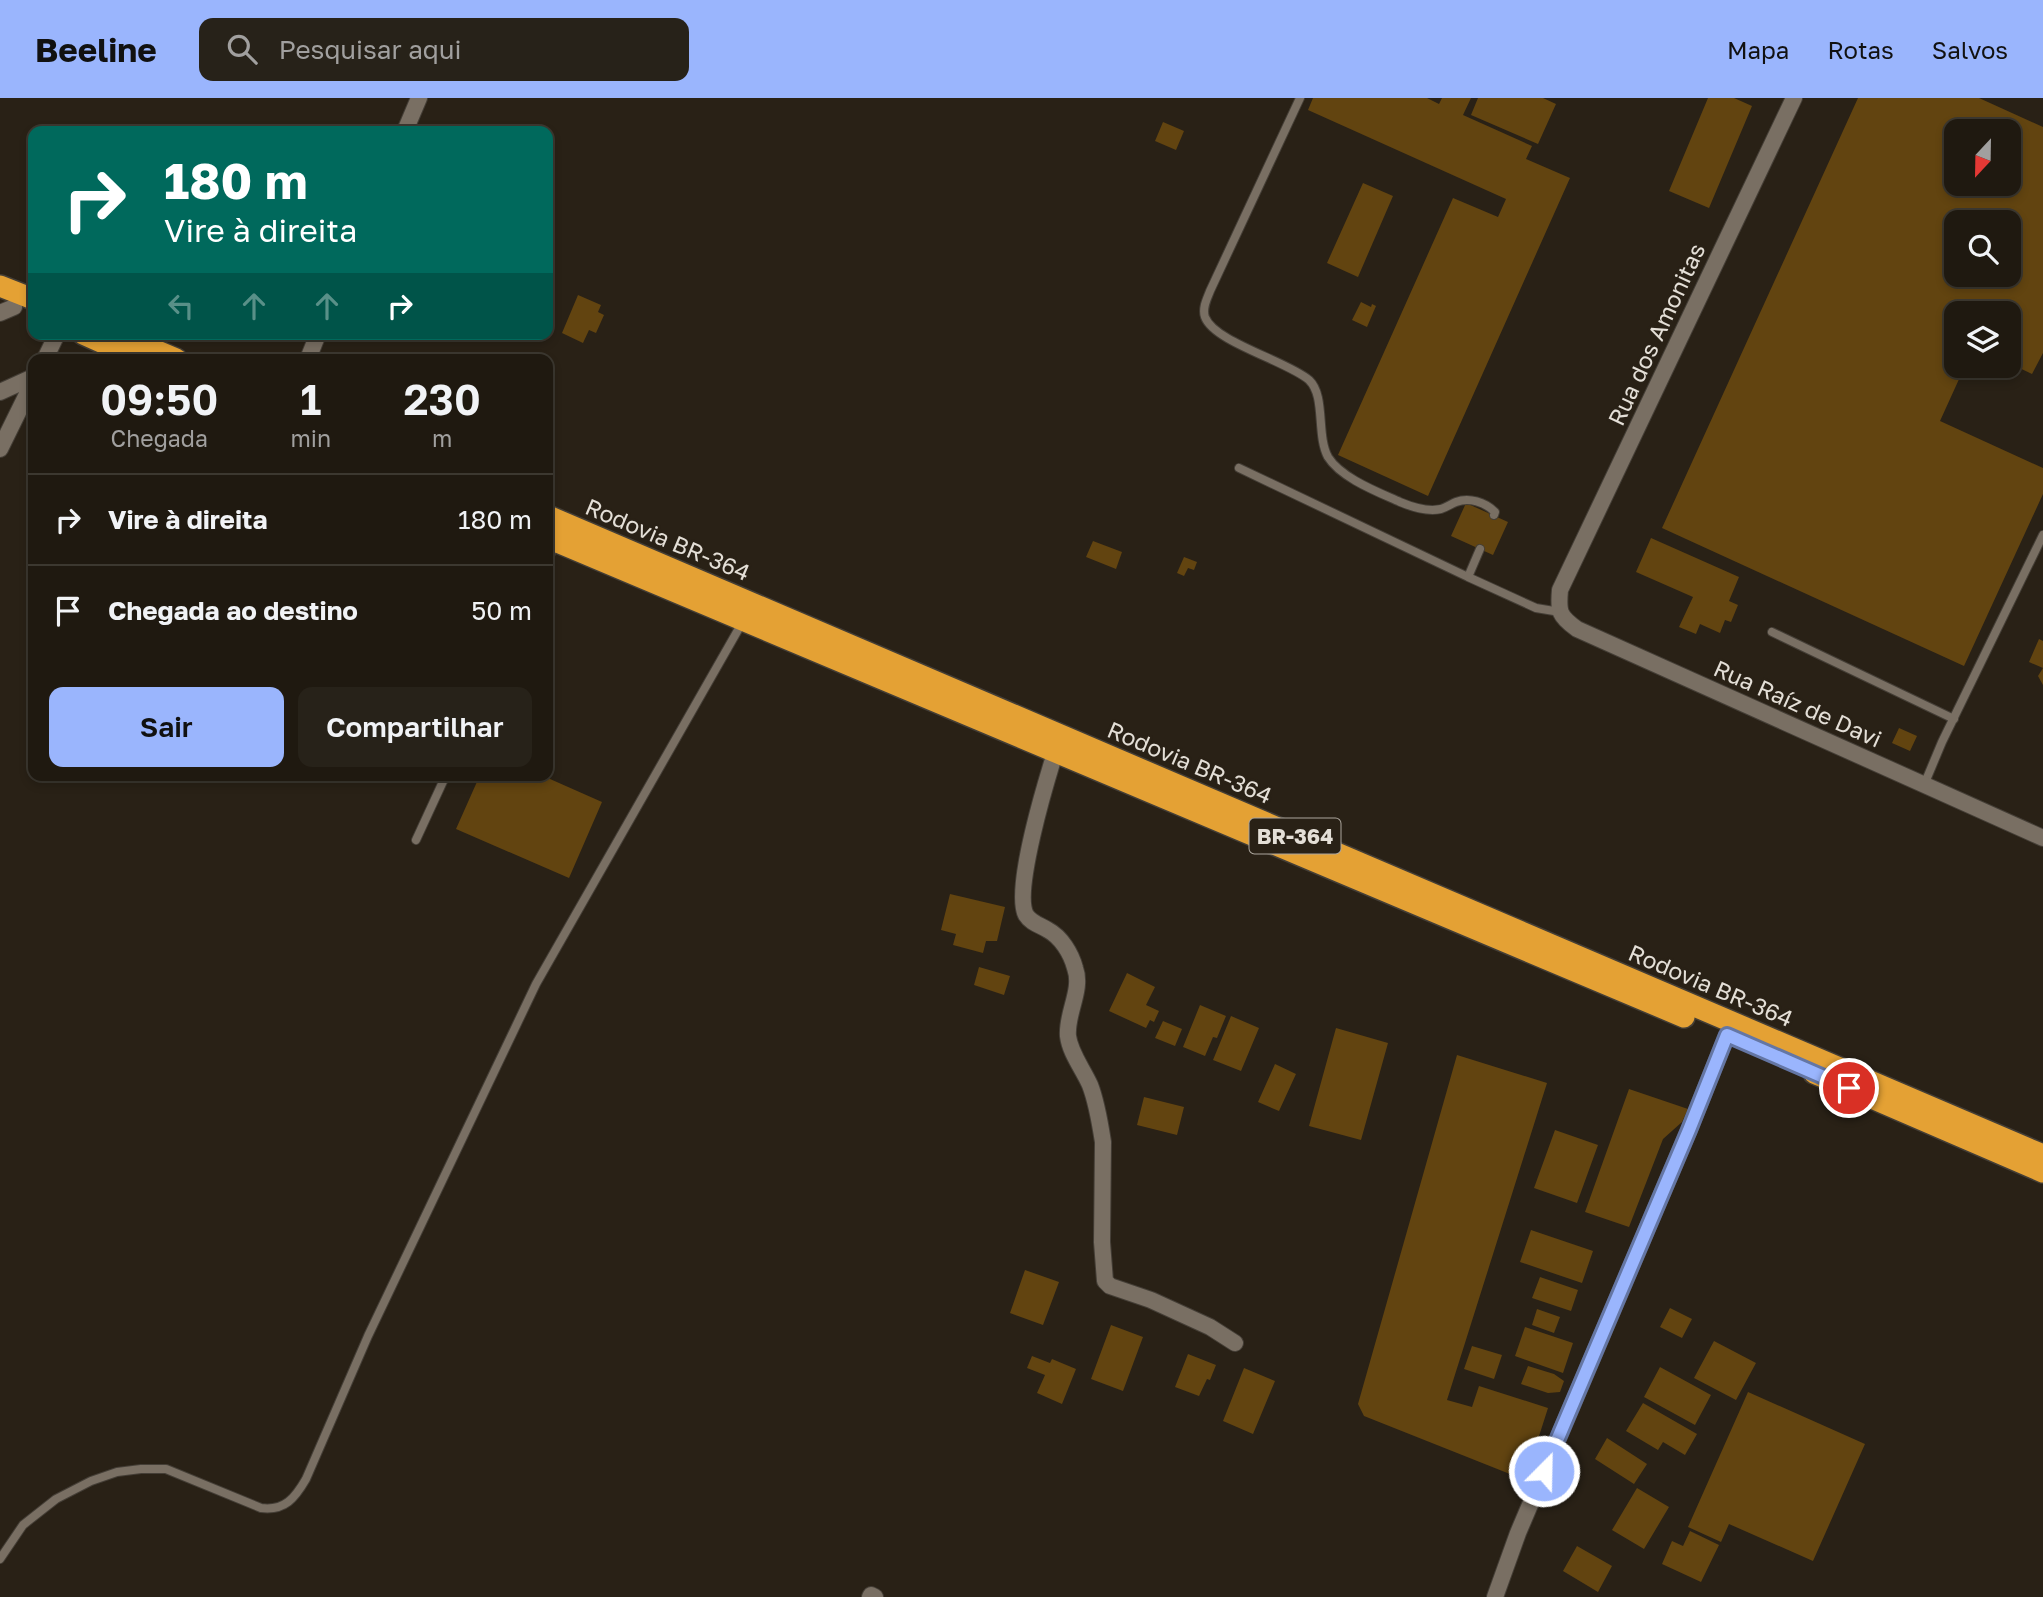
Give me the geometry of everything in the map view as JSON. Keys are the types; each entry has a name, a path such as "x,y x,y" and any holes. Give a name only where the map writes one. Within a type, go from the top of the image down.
{"highway":[{"path":"0,286 16,307"},
{"path":"96,340 128,354"},
{"path":"131,340 164,354"},
{"name":"Rodovia BR-364","path":"553,518 2043,1155"},
{"name":"BR-364","path":"553,548 743,620 1727,1035 2043,1172"}],"street":[{"path":"407,126 419,98"},
{"name":"Rua dos Amonitas","path":"1560,612 1560,590 1794,98"},
{"path":"0,392 28,379"},
{"path":"0,449 28,392"},
{"name":"Rua Raíz de Davi","path":"1560,612 1564,619 1577,629 2043,838"},
{"path":"1055,753 1041,794 1024,876 1023,902 1025,913 1030,920 1058,937 1073,960 1078,977 1068,1038 1089,1083 1101,1127 1104,1280 1110,1286 1151,1300 1235,1343"},
{"path":"1495,1597 1522,1523 1727,1035"}],"lane":[{"path":"1300,98 1210,291 1204,306 1205,317 1212,327 1228,338 1295,371 1311,382 1318,400 1321,436 1328,456 1340,470 1402,503 1422,509 1439,510 1454,502 1466,500 1489,507 1495,512 1494,516"},
{"path":"1239,468 1536,608 1560,612"},
{"path":"1924,785 1942,742 2043,535"},
{"path":"1468,577 1480,549"},
{"path":"0,1559 23,1525 56,1499 91,1481 117,1472 166,1469 261,1508 274,1510 296,1496 306,1479 368,1336 536,984 743,620"},
{"path":"1772,632 1954,719"},
{"path":"416,840 443,781"}],"building":[{"path":"1313,98 1427,98 1439,104 1442,98 1471,98 1463,115 1532,146 1526,159 1570,178 1428,496 1338,455 1453,198 1498,217 1506,199 1308,110"},
{"path":"1478,98 1543,98 1556,104 1538,144 1471,115"},
{"path":"1708,98 1734,98 1752,106 1709,208 1669,191"},
{"path":"1858,98 1979,98 2043,127 2043,353 2032,374 2021,369 2021,301 1944,301 1944,378 1960,378 1940,421 2043,468 2043,494 1964,666 1662,528"},
{"path":"1163,122 1184,131 1176,150 1155,141"},
{"path":"1363,183 1393,196 1358,277 1327,263"},
{"path":"578,295 601,305 598,312 604,315 596,333 589,330 583,343 562,333"},
{"path":"1361,302 1371,307 1372,304 1376,306 1367,327 1352,320"},
{"path":"1466,503 1508,522 1493,555 1451,536"},
{"path":"1651,538 1739,577 1729,601 1738,605 1731,622 1725,620 1720,633 1700,624 1696,634 1679,627 1693,597 1636,572"},
{"path":"1093,541 1122,552 1116,569 1086,557"},
{"path":"1184,557 1197,562 1194,570 1188,568 1184,576 1177,573"},
{"path":"2039,639 2043,641 2043,668 2029,662"},
{"path":"2043,668 2043,685 2038,676"},
{"path":"1899,728 1917,736 1910,751 1892,743"},
{"path":"553,780 602,802 569,878 456,829 477,781"},
{"path":"950,894 1005,907 997,941 986,941 983,953 953,945 956,934 941,930"},
{"path":"979,967 1010,976 1004,995 974,985"},
{"path":"1127,973 1155,987 1146,1005 1159,1011 1154,1022 1150,1020 1146,1028 1109,1011"},
{"path":"1200,1005 1226,1016 1217,1038 1213,1037 1205,1056 1183,1047"},
{"path":"1231,1016 1259,1028 1241,1071 1213,1060"},
{"path":"1163,1021 1182,1029 1175,1046 1155,1038"},
{"path":"1336,1028 1388,1043 1361,1140 1309,1126"},
{"path":"1457,1055 1547,1083 1447,1400 1472,1407 1479,1386 1548,1408 1525,1480 1364,1416 1358,1404"},
{"path":"1275,1064 1296,1074 1279,1111 1258,1102"},
{"path":"1629,1089 1688,1109 1682,1122 1663,1139 1629,1227 1585,1212"},
{"path":"1144,1097 1184,1107 1177,1135 1137,1125"},
{"path":"1555,1130 1598,1145 1577,1203 1534,1188"},
{"path":"1531,1230 1593,1251 1582,1283 1520,1262"},
{"path":"1025,1270 1059,1282 1043,1325 1010,1313"},
{"path":"1540,1277 1578,1290 1571,1311 1532,1298"},
{"path":"1670,1308 1692,1319 1682,1338 1660,1327"},
{"path":"1537,1309 1560,1317 1554,1333 1532,1325"},
{"path":"1111,1325 1143,1337 1123,1391 1091,1379"},
{"path":"1525,1327 1573,1343 1563,1373 1515,1356"},
{"path":"1714,1341 1756,1363 1736,1400 1694,1378"},
{"path":"1472,1346 1502,1355 1494,1379 1464,1369"},
{"path":"1188,1354 1216,1365 1199,1396 1175,1387"},
{"path":"1032,1356 1050,1363 1052,1359 1076,1369 1062,1404 1037,1393 1045,1375 1027,1368"},
{"path":"1528,1366 1554,1374 1564,1381 1560,1392 1548,1393 1521,1384"},
{"path":"1660,1367 1711,1395 1695,1425 1644,1397"},
{"path":"1244,1368 1275,1381 1253,1434 1223,1421"},
{"path":"1748,1392 1865,1444 1813,1561 1729,1524 1721,1542 1688,1527"},
{"path":"1643,1403 1697,1434 1685,1455 1663,1442 1658,1450 1626,1431"},
{"path":"1607,1438 1647,1464 1634,1484 1595,1459"},
{"path":"1637,1488 1669,1507 1644,1549 1612,1530"},
{"path":"1690,1531 1719,1545 1701,1582 1662,1564 1672,1541 1683,1546"},
{"path":"1577,1546 1612,1566 1598,1592 1563,1571"}],"route":[{"path":"1544,1471 1727,1035 1849,1088"}]}
